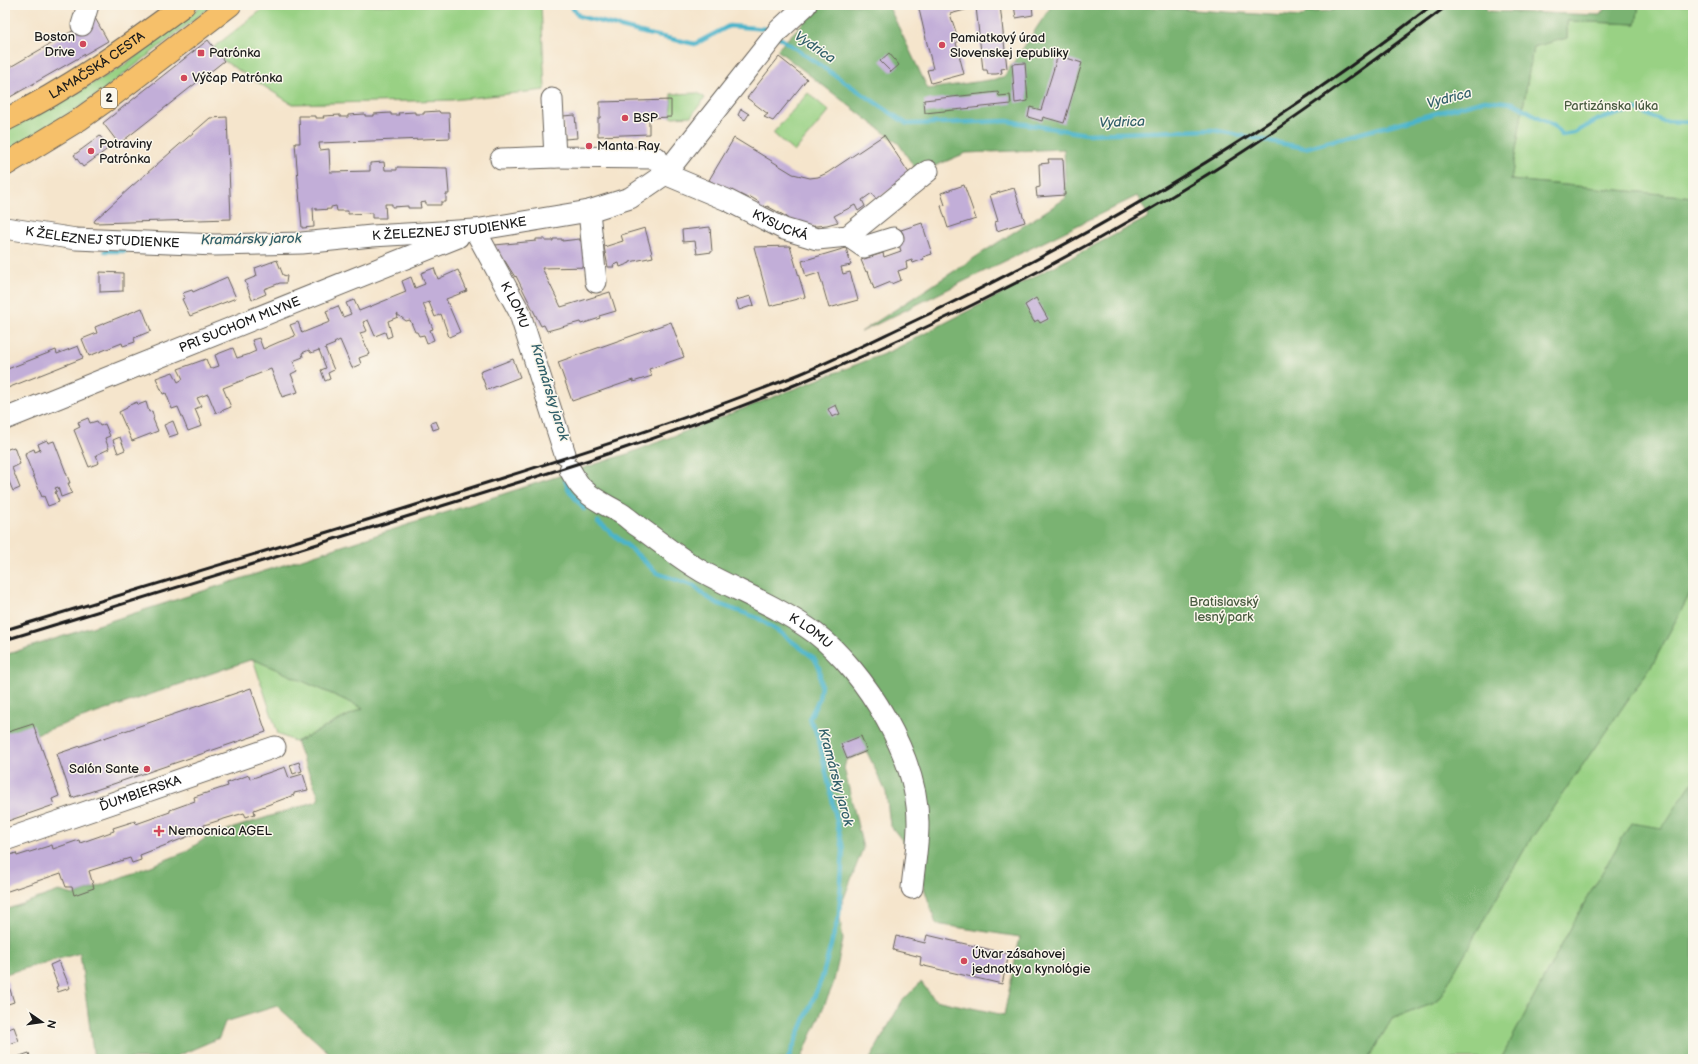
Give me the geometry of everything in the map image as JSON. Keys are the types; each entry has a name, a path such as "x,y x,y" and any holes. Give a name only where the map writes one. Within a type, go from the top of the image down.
{"main road":[{"name":"LAMAČSKÁ CESTA","path":"5,120 43,100 92,70 184,5"},
{"name":"2","path":"5,165 80,119 230,5"}],"street":[{"path":"82,25 88,5"},
{"name":"K ŽELEZNEJ STUDIENKE","path":"5,228 76,239 215,245 302,243 372,236 475,230 589,211 630,198 665,174 780,30 806,5"},
{"path":"552,99 555,157"},
{"path":"501,159 555,157 657,158 665,174"},
{"path":"893,238 864,247 848,236 928,171"},
{"name":"KYSUCKÁ","path":"665,174 727,200 784,229 817,239 848,236"},
{"path":"589,211 596,282"},
{"name":"PRI SUCHOM MLYNE","path":"5,419 475,230"},
{"name":"K LOMU","path":"475,230 519,311 567,462 583,490 601,503 621,513 670,551 702,572 782,612 814,633 834,650 860,681 883,714 901,747 916,794 918,824 912,888"},
{"name":"ĎUMBIERSKA","path":"5,840 275,747"}],"green space":[{"path":"202,5 213,5 88,102 5,153 5,130 60,102 123,66"},
{"path":"268,5 541,5 545,90 452,100 292,104 224,61 214,47"},
{"name":"Bratislavský lesný park","path":"820,5 888,5 928,89 1003,78 1052,5 1117,5 1302,17 1307,12 1331,11 1342,5 1485,5 1487,11 1600,15 1607,5 1639,5 1636,24 1567,21 1567,38 1533,47 1511,180 1693,197 1693,588 1652,665 1527,845 1437,1002 1392,1019 1368,1059 870,1059 902,1001 921,982 935,1000 1004,1015 1020,937 936,924 913,854 890,825 886,792 867,752 846,760 844,768 863,848 839,911 843,940 833,985 801,1059 336,1059 277,1006 225,1022 219,1038 170,1059 94,1059 80,953 5,974 5,910 59,891 74,895 183,853 209,836 317,801 319,797 296,742 363,708 253,659 36,734 5,733 5,655 630,453 891,351 1149,217 1137,196 861,332 1066,198 1064,149 966,153 918,173 899,144 777,50"},
{"name":"Partizánska lúka","path":"1639,5 1693,5 1693,197 1511,180 1533,47 1567,38 1567,21 1636,24"},
{"path":"698,93 705,98 691,116 671,117 671,94"},
{"path":"808,93 829,111 794,152 773,133"},
{"path":"1693,588 1693,781 1662,829 1631,823 1582,907 1501,1059 1368,1059 1392,1019 1437,1002 1527,845 1652,665"},
{"path":"253,659 363,708 296,742 278,734"},
{"path":"1693,781 1693,1059 1501,1059 1582,907 1631,823 1662,828"}],"building":[{"name":"Pamiatkový úrad Slovenskej republiky","path":"918,5 1000,5 1007,68 1001,69 1002,73 996,74 988,74 987,70 983,70 976,7 950,14 959,41 956,43 964,74 931,83 927,70 933,69"},
{"path":"1014,5 1032,5 1033,15 1016,18"},
{"path":"95,18 108,41 5,100 5,70"},
{"path":"208,40 224,61 119,144 103,123"},
{"path":"889,53 899,65 891,72 880,61"},
{"path":"1058,55 1082,63 1064,123 1043,117 1042,121 1028,117 1030,107 1041,110"},
{"path":"779,57 807,79 773,121 764,117 768,114 747,98"},
{"path":"1025,63 1028,101 1015,103 1012,64"},
{"path":"998,92 999,96 1010,95 1011,104 925,113 924,100"},
{"name":"BSP","path":"671,100 671,117 649,118 649,134 598,136 600,102"},
{"path":"741,109 749,114 745,120 738,115"},
{"path":"439,111 440,113 449,113 450,138 319,143 320,150 329,149 330,172 370,171 370,163 384,162 385,170 397,170 397,167 447,168 449,194 446,194 446,202 441,202 441,205 426,205 426,202 420,203 421,208 408,208 408,206 392,207 392,204 385,204 386,218 372,218 372,213 348,214 348,211 337,211 336,206 331,207 331,209 316,210 316,208 313,207 314,227 302,228 295,143 300,143 299,116 316,116 316,118 324,118 323,116 340,115 340,117 348,117 348,115 365,114 365,116 374,116 374,114 391,113 391,115 399,115 398,113 415,112 415,114 424,114 424,112"},
{"path":"575,115 577,138 565,139 563,116"},
{"path":"227,117 231,219 94,222 131,187 210,118"},
{"path":"884,135 911,176 876,199 872,193 862,200 865,206 858,211 855,205 834,216 838,222 827,225 806,227 784,223 787,217 767,206 763,212 756,208 759,202 749,196 745,202 709,180 734,138 793,174 810,178 818,177 827,173"},
{"name":"Potraviny Patrónka","path":"100,136 109,148 83,167 74,155"},
{"path":"1048,159 1063,159 1065,195 1037,197 1036,188 1040,187 1039,164 1049,163"},
{"path":"964,185 976,219 948,228 941,206 945,205 941,193"},
{"path":"1014,188 1025,222 997,231 995,222 998,221 990,195"},
{"path":"922,223 932,254 913,263 912,260 906,262 907,268 898,271 901,280 891,284 891,282 874,289 868,271 866,272 861,260 883,253 884,257 901,251 895,232"},
{"path":"710,227 712,252 697,254 695,241 683,242 682,230"},
{"path":"645,228 653,257 630,262 620,267 619,263 613,265 614,267 608,267 604,247 623,241 621,235"},
{"path":"536,239 553,241 553,239 562,239 562,241 580,239 580,241 588,241 592,267 542,268 561,307 610,292 616,311 599,316 600,318 581,324 580,322 547,331 544,325 541,326 516,276 515,277 505,261 503,261 495,245 536,241"},
{"path":"790,246 805,297 770,306 754,247"},
{"path":"846,248 851,265 841,267 843,274 850,272 858,300 829,308 819,273 806,277 802,261"},
{"path":"277,260 283,275 287,276 286,283 280,283 264,289 266,294 252,300 245,281 257,276 255,268"},
{"path":"434,268 438,279 458,270 467,291 446,299 460,332 449,337 441,314 435,317 429,302 423,304 433,329 430,330 434,340 427,343 424,335 419,336 417,332 415,332 410,320 406,321 397,314 398,317 388,321 392,336 387,338 385,332 375,336 368,320 363,322 367,331 360,333 370,354 359,358 361,364 352,368 340,340 325,348 334,370 328,373 330,379 325,381 321,370 326,368 319,350 311,353 309,350 302,353 303,357 293,361 297,371 291,374 298,392 282,397 271,369 223,388 231,407 216,413 208,394 197,398 201,406 195,409 202,426 188,431 178,407 172,409 166,393 163,394 156,378 173,372 178,382 183,379 178,369 206,359 210,369 219,366 215,355 233,348 237,358 247,355 256,351 252,340 259,338 263,349 295,336 290,325 298,322 302,333 330,322 326,311 338,306 343,317 351,314 346,303 354,300 359,311 406,292 402,281 411,277 415,288 425,284 421,273"},
{"path":"100,272 123,273 123,291 100,292"},
{"path":"227,277 236,298 190,316 182,299 185,298 183,293 192,290 193,292"},
{"path":"751,296 754,305 739,310 736,300"},
{"path":"1036,298 1048,319 1040,323 1038,320 1034,322 1025,305"},
{"path":"142,308 151,331 134,338 135,342 123,346 122,343 89,356 82,339 97,333 95,327"},
{"path":"671,322 684,357 649,369 652,376 633,382 633,380 572,401 558,362"},
{"path":"78,346 83,358 5,389 5,370 56,350 57,354"},
{"path":"513,359 520,377 487,390 480,372"},
{"path":"137,402 138,405 146,402 149,412 152,411 153,419 158,431 132,441 119,412 127,408 127,406"},
{"path":"836,405 840,414 832,417 828,409"},
{"path":"88,418 90,423 97,421 100,426 105,424 110,436 105,438 109,449 96,455 99,463 89,467 74,430 80,427 78,422"},
{"path":"173,421 178,434 169,437 164,425"},
{"path":"436,421 439,428 433,430 431,423"},
{"path":"120,437 125,450 118,453 113,440"},
{"path":"47,440 48,443 54,441 70,483 68,483 72,493 61,497 58,487 55,488 59,502 48,506 44,496 42,497 25,455 25,453 34,449 35,452 40,450 38,444"},
{"path":"14,447 20,464 12,468 20,488 13,491 5,472 5,450"},
{"path":"251,688 266,732 72,798 57,754"},
{"path":"33,724 59,796 52,799 54,805 5,822 5,733"},
{"path":"861,736 867,751 847,759 841,744"},
{"path":"299,762 302,771 293,774 290,765"},
{"name":"Nemocnica AGEL","path":"285,767 289,778 303,774 308,790 294,793 294,795 254,810 255,814 246,817 244,813 204,825 205,830 140,855 141,860 132,863 130,858 89,871 94,888 74,895 72,887 66,887 61,873 5,892 5,857 16,853 17,856 52,845 53,849 79,840 80,843 114,831 113,828 135,821 136,824 170,812 170,810 195,801 194,797 228,786 227,783 249,775 250,779"},
{"name":"Útvar zásahovej jednotky a kynológie","path":"927,935 1009,954 1002,984 920,965 921,957 893,950 896,936 925,943"},
{"path":"59,961 70,988 58,992 56,987 58,986 50,965"},
{"path":"7,980 14,1002 5,1005 5,981"},
{"path":"14,1027 19,1041 5,1045 5,1030"},
{"path":"29,1053 31,1059 11,1059"}],"waterway":[{"name":"Vydrica","path":"570,5 579,16 648,34 695,44 729,26 768,29 771,31"},
{"name":"Vydrica","path":"780,38 907,124 1007,121 1086,134 1213,130 1305,148 1485,100 1513,103 1554,126 1562,135 1574,133 1597,120 1635,109 1662,121 1693,122"},
{"name":"Kramársky jarok","path":"105,251 125,251"},
{"name":"Kramársky jarok","path":"565,479 568,489 584,509"},
{"name":"Kramársky jarok","path":"598,522 629,547 657,573 694,586 716,603 758,618 814,658 819,667 821,686 819,699 809,719 815,729 820,745 843,849 839,915 822,978 788,1059"}],"railway":[{"path":"5,630 390,513 545,464 750,394 816,367 995,281 1125,211 1189,173 1313,93 1432,5"},
{"path":"5,640 611,453 711,418 861,357 965,309 1016,283 1066,257 1165,201 1243,152 1303,111 1448,5"}],"place":[{"name":"Boston Drive","path":"83,44"},
{"name":"Pamiatkový úrad Slovenskej republiky","path":"942,45"},
{"name":"Patrónka","path":"201,53"},
{"name":"Výčap Patrónka","path":"184,78"},
{"name":"BSP","path":"625,118"},
{"name":"Manta Ray","path":"589,146"},
{"name":"Potraviny Patrónka","path":"91,151"},
{"name":"Salón Sante","path":"147,769"},
{"name":"Nemocnica AGEL","path":"159,831"},
{"name":"Útvar zásahovej jednotky a kynológie","path":"964,961"}]}
